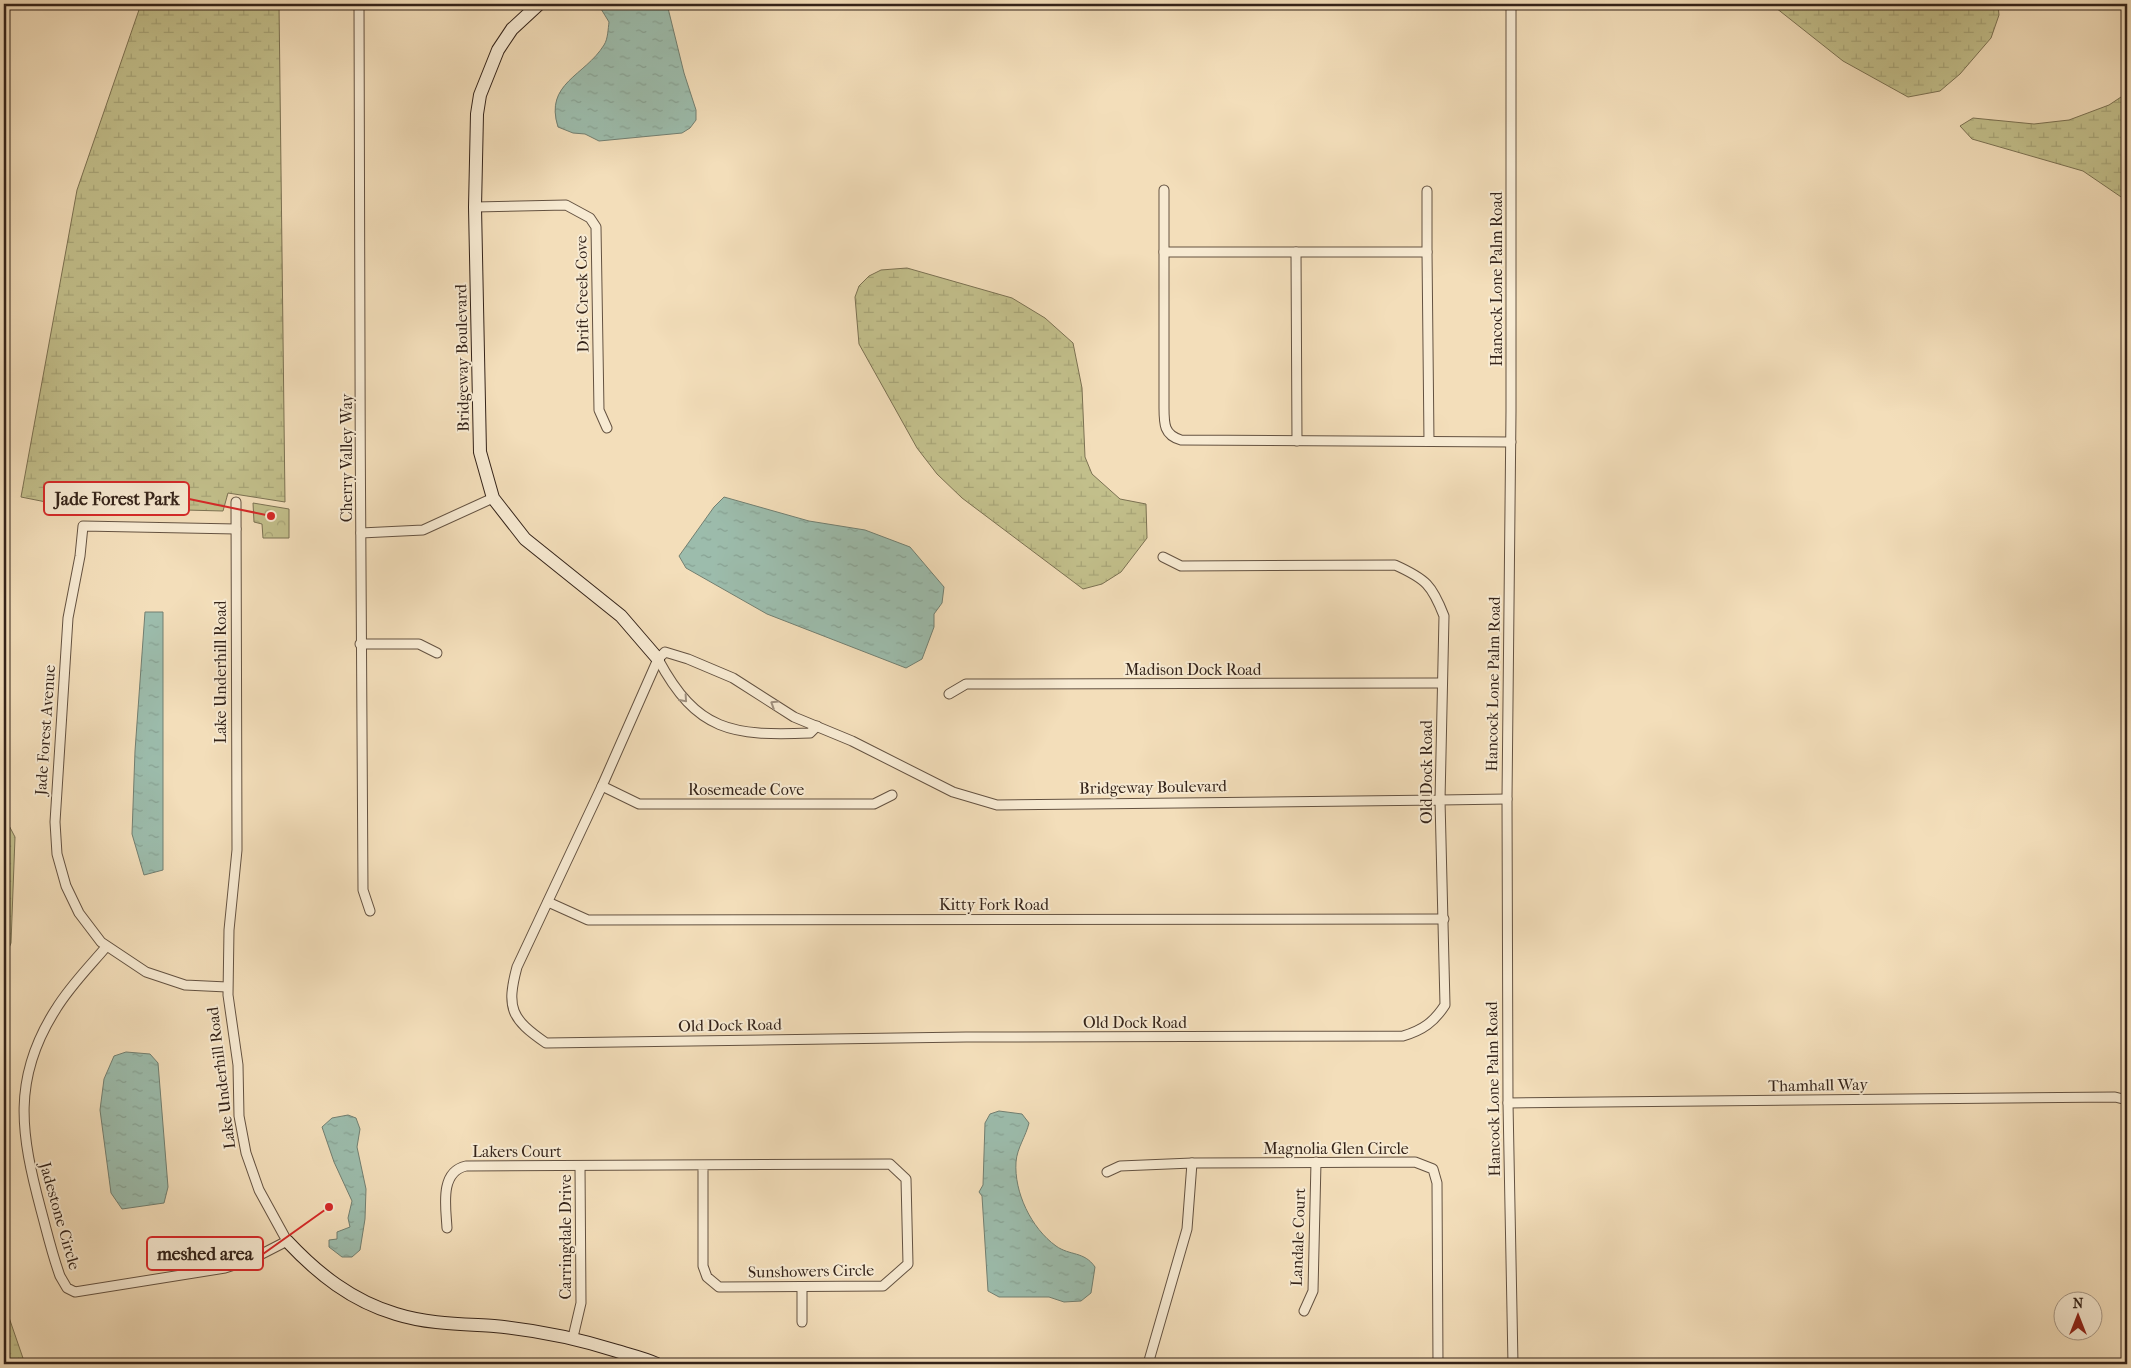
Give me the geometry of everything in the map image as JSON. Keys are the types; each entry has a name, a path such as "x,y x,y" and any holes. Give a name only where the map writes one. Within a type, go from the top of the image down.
{"street":[{"name":"Cherry Valley Way","path":"358,4 360,644 364,890 370,911"},
{"name":"Hancock Lone Palm Road","path":"1511,4 1511,442 1507,799 1508,1103 1513,1364"},
{"name":"Bridgeway Boulevard","path":"532,5 498,50 480,94 476,114 478,425 480,452 493,498 525,539 621,616 658,659 671,683 698,713 712,722 738,732 768,734 810,733 817,726"},
{"path":"1164,190 1164,408 1166,431 1171,437 1181,440 1429,440 1511,442"},
{"path":"1426,191 1429,440"},
{"name":"Drift Creek Cove","path":"476,207 566,206 590,218 596,227 599,410 607,428"},
{"path":"1164,252 1426,252"},
{"path":"1296,252 1297,440"},
{"path":"361,533 423,530 493,498"},
{"name":"Lake Underhill Road","path":"236,502 238,850 229,930 227,987 238,1065 239,1116 246,1153 258,1190 287,1241 330,1281 357,1298 391,1313 441,1323 504,1327 573,1337 657,1364"},
{"name":"Jade Forest Avenue","path":"227,987 184,985 146,972 106,947 82,917 70,896 61,870 55,838 67,628 83,526 236,529"},
{"name":"Old Dock Road","path":"658,659 602,786 517,967 510,993 512,1010 527,1030 546,1043 966,1037 1403,1036 1418,1031 1435,1021 1445,1005 1440,800 1441,683 1444,616 1435,592 1416,574 1395,565 1181,566 1163,557"},
{"path":"360,644 419,644 437,653"},
{"name":"Bridgeway Boulevard","path":"658,659 665,652 706,666 733,678 794,717 852,741 953,792 997,806 1507,799"},
{"name":"Madison Dock Road","path":"948,694 966,684 1441,683"},
{"name":"Rosemeade Cove","path":"602,786 638,804 874,804 892,795"},
{"name":"Kitty Fork Road","path":"548,902 588,920 1444,918"},
{"name":"Jadestone Circle","path":"106,947 66,994 44,1029 32,1061 24,1100 27,1155 57,1269 64,1285 75,1292 86,1292 216,1270 250,1260 287,1241"},
{"name":"Thamhall Way","path":"1508,1103 2114,1097 2127,1100"},
{"name":"Landale Court","path":"1304,1311 1313,1291 1316,1162"},
{"name":"Magnolia Glen Circle","path":"1107,1172 1120,1166 1192,1163 1415,1162 1433,1169 1437,1183 1438,1364"},
{"path":"1148,1364 1187,1229 1192,1163"},
{"name":"Sunshowers Circle","path":"580,1166 890,1164 906,1179 908,1264 883,1286 719,1287 707,1277 703,1266 703,1166"},
{"name":"Lakers Court","path":"447,1228 446,1188 452,1176 460,1168 466,1166 580,1166"},
{"name":"Carringdale Drive","path":"573,1337 581,1303 580,1166"},
{"path":"802,1287 802,1322"}],"green space":[{"path":"141,4 279,4 285,502 228,493 223,511 71,507 21,497 77,190"},
{"path":"1771,4 1998,4 1999,15 1991,38 1960,74 1940,91 1908,97 1843,61"},
{"path":"2127,93 2127,201 2083,171 1972,139 1960,126 1973,118 2034,124 2069,120 2109,105"},
{"path":"907,268 1012,298 1045,318 1073,343 1082,388 1085,457 1092,474 1120,499 1146,504 1147,538 1121,572 1102,584 1083,589 962,498 937,474 917,448 859,344 855,297 859,286 869,276 881,270"},
{"path":"253,503 289,509 289,538 263,538 262,524 254,522"},
{"path":"4,816 15,837 11,943 4,960"},
{"path":"4,1303 25,1364 4,1364"}],"water":[{"path":"598,4 667,4 684,73 696,110 696,120 690,128 682,133 599,141 585,134 573,133 558,127 555,112 561,90 596,56 604,45 608,34 609,22"},
{"path":"724,497 809,521 865,530 910,547 944,587 942,603 934,614 934,627 922,659 906,668 767,614 686,568 679,556 714,507"},
{"path":"145,612 163,612 163,870 144,875 132,834 135,751"},
{"path":"126,1052 150,1054 158,1063 168,1187 164,1203 122,1209 111,1193 100,1110 104,1079 114,1056"},
{"path":"999,1111 1022,1114 1029,1123 1017,1157 1016,1173 1021,1197 1032,1219 1039,1230 1056,1246 1086,1258 1095,1267 1091,1293 1081,1301 1064,1302 1049,1297 999,1297 988,1291 982,1196 979,1192 983,1185 985,1123 990,1114"},
{"path":"348,1115 356,1118 360,1129 357,1147 366,1189 365,1219 360,1250 352,1257 342,1257 329,1247 329,1240 337,1239 337,1232 350,1227 348,1218 352,1201 334,1162 322,1127 332,1118"}],"place":[{"name":"Jade Forest Park","path":"271,516"},
{"name":"meshed area","path":"329,1207"}]}
